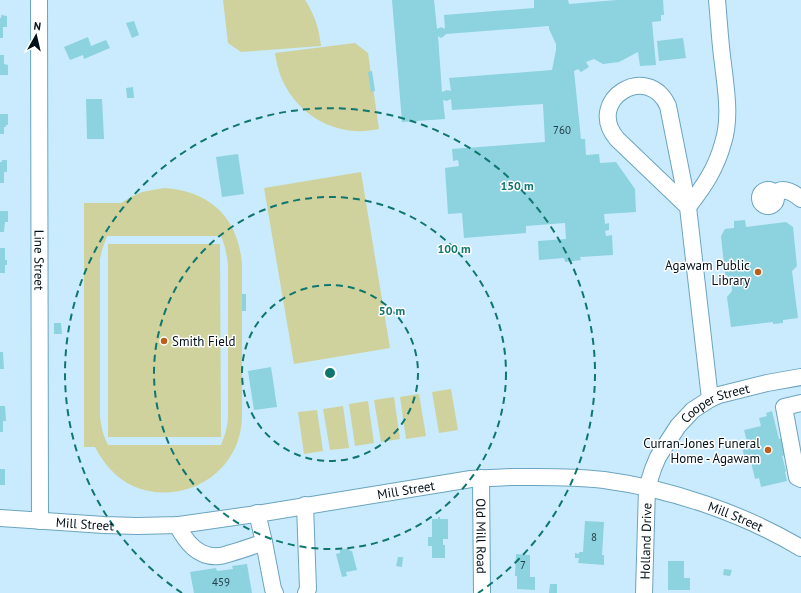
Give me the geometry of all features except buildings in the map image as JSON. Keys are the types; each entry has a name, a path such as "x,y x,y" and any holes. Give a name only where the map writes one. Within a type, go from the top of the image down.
{"street":[{"name":"Line Street","path":"39,0 40,521"},
{"path":"688,207 710,176 718,160 726,131 727,109 717,0"},
{"path":"688,207 617,139 611,131 608,118 609,108 615,97 625,89 638,86 650,88 661,95 669,110 688,207 710,399"},
{"path":"774,194 780,190 784,190 789,191 801,199"},
{"name":"Cooper Street","path":"647,488 658,457 678,426 693,410 710,399 725,393 801,377"},
{"path":"801,403 784,406 797,477 801,479"},
{"name":"Mill Street","path":"0,518 70,524 137,526 177,525 481,478 543,476 605,480 672,494 720,510 766,529 801,548"},
{"name":"Old Mill Road","path":"481,478 482,593"},
{"name":"Holland Drive","path":"644,593 647,488"},
{"path":"305,505 308,589 306,593"},
{"path":"257,513 275,593"},
{"path":"177,525 190,545 198,552 209,556 220,556 264,542"}],"green space":[{"path":"223,0 305,0 316,22 321,46 241,52 228,43"},
{"path":"355,43 368,53 379,129 355,131 331,126 320,121 301,107 293,98 286,88 278,68 275,53"},
{"path":"361,172 390,348 294,364 264,188"},
{"path":"164,188 181,190 196,195 220,210 235,234 240,249 242,265 242,415 239,437 233,453 212,477 198,485 166,493 149,491 127,483 111,470 95,447 84,447 84,203 121,203 142,192","holes":["107,236 221,236 226,250 228,265 228,419 221,445 108,445 102,431 100,416 100,259"]},
{"name":"Smith Field","path":"108,244 220,244 221,437 108,437"},
{"path":"451,389 458,430 439,433 432,392"},
{"path":"419,394 426,436 406,439 400,397"},
{"path":"394,397 400,439 381,442 374,400"},
{"path":"368,401 374,443 355,446 349,404"},
{"path":"343,406 349,448 330,450 323,409"},
{"path":"317,410 323,451 304,454 298,412"}],"place":[{"name":"Agawam Public Library","path":"758,272"},
{"name":"Smith Field","path":"164,341"},
{"name":"Curran-Jones Funeral Home - Agawam","path":"768,450"}]}
